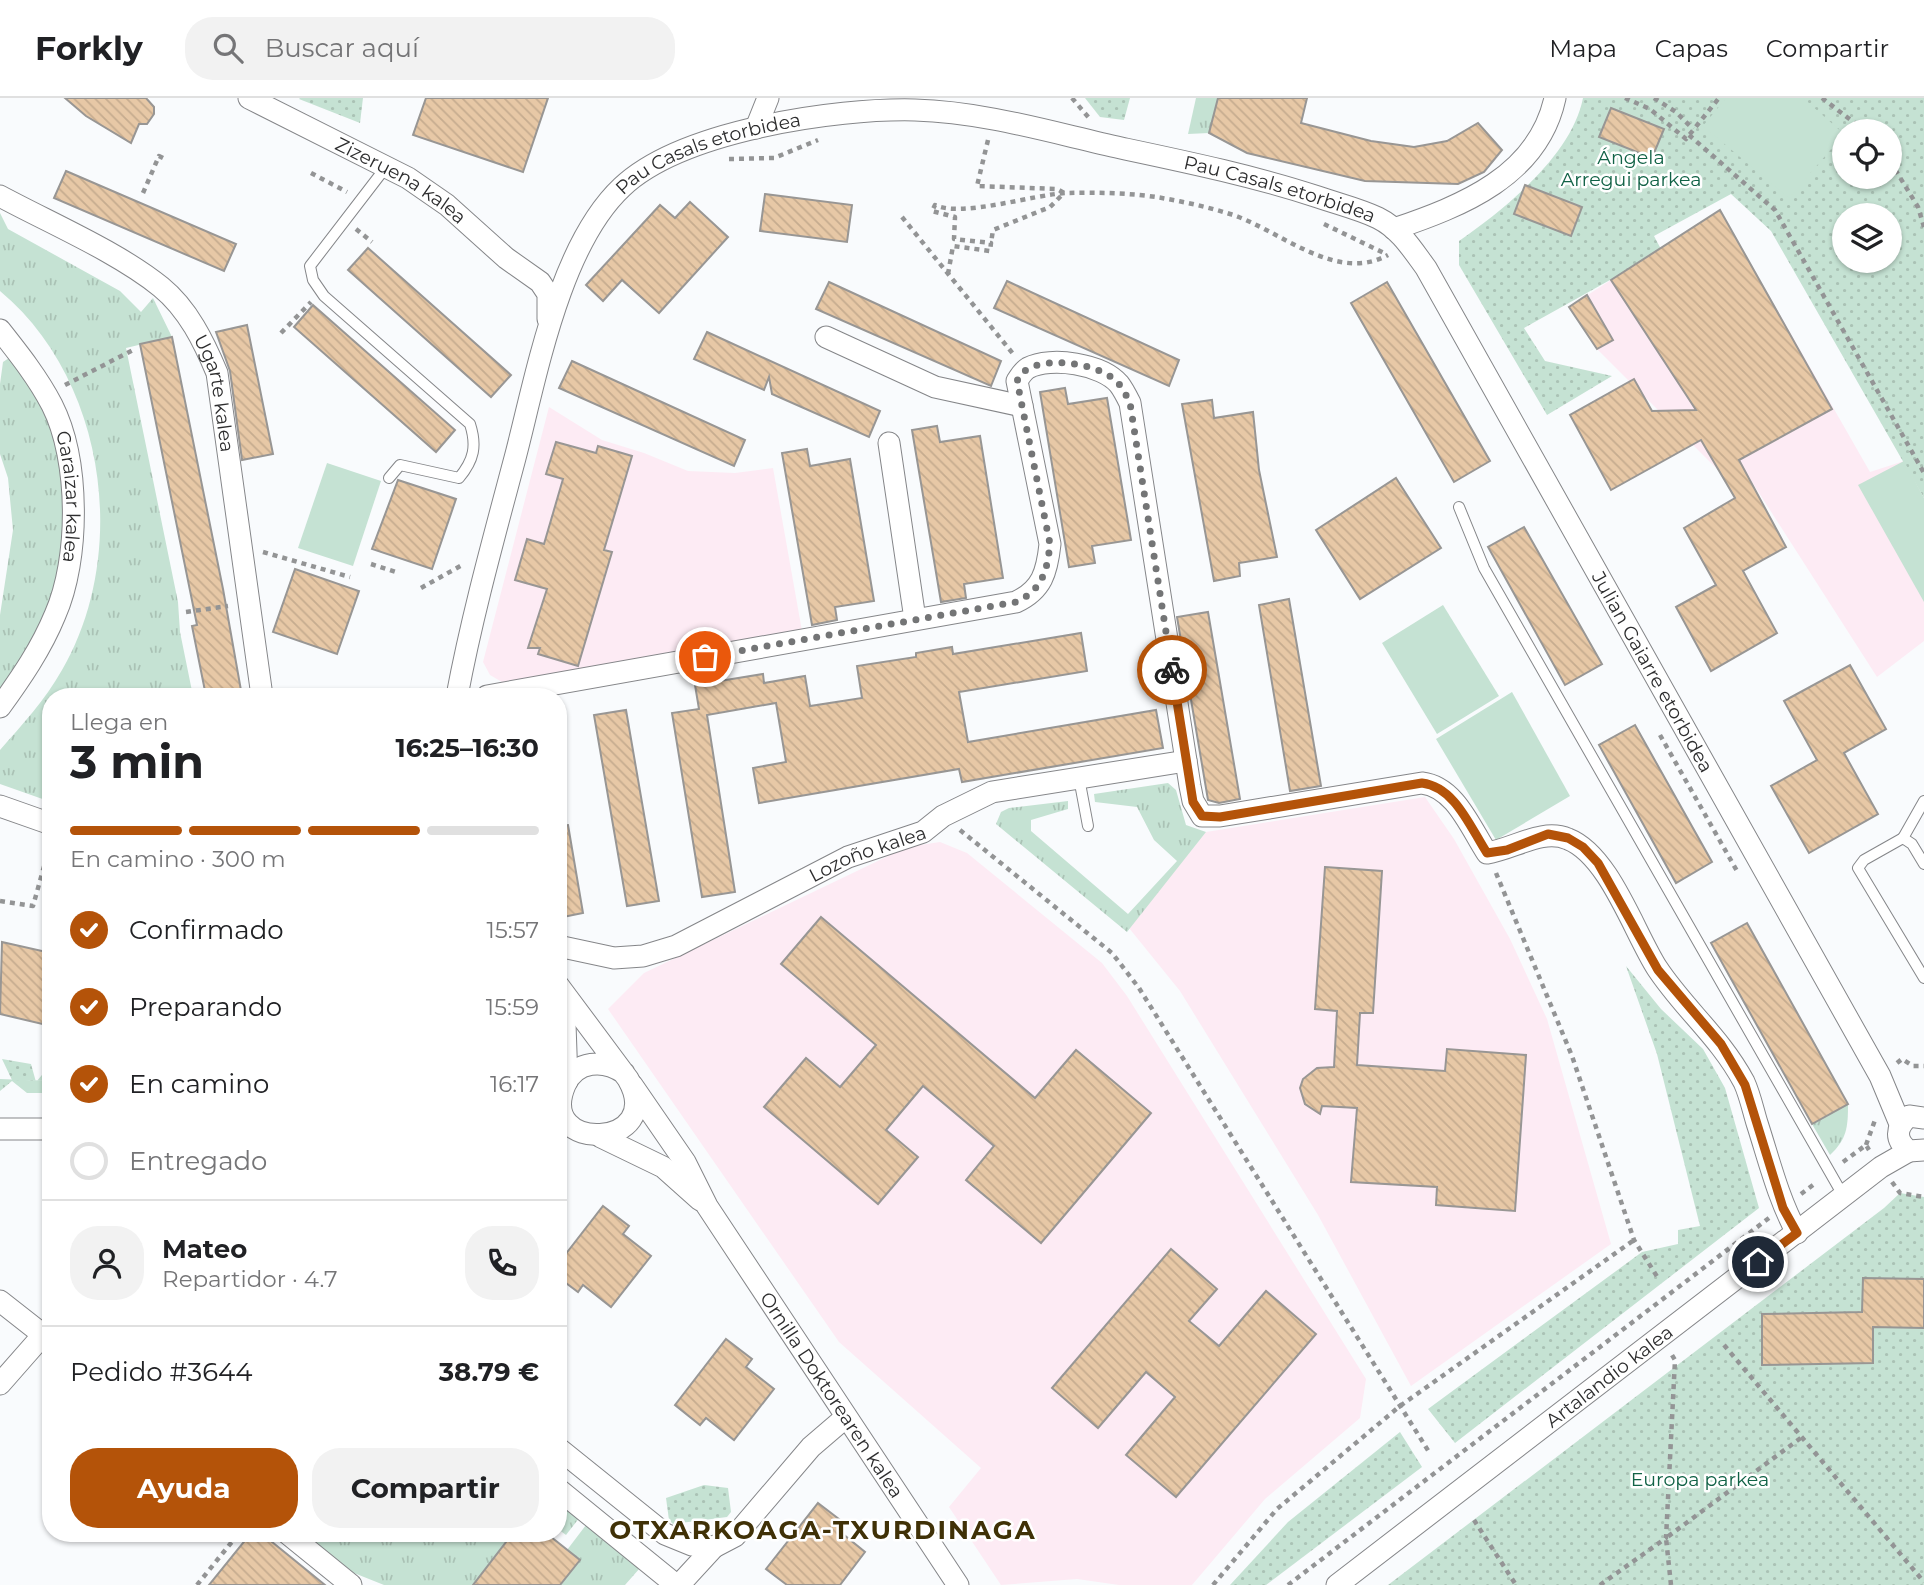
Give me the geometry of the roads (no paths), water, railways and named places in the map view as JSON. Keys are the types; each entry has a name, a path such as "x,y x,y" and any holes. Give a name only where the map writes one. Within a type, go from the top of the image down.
{"street":[{"name":"Zizeruena kalea","path":"249,98 386,167 447,205 506,258 540,282"},
{"path":"756,128 768,98"},
{"path":"807,98 825,125"},
{"name":"Pau Casals etorbidea","path":"459,688 471,625 548,328 572,266 600,214 621,187 675,154 782,120 825,125 915,110 986,118 1272,182 1378,218 1394,229 1463,204 1498,183 1533,149 1552,114 1555,98"},
{"name":"Ugarte kalea","path":"0,196 121,262 162,288 203,338 217,373 261,688"},
{"name":"Julian Gaiarre etorbidea","path":"1394,229 1426,268 1880,1076 1899,1128 1900,1144 1917,1151"},
{"path":"548,328 548,294 540,282 558,277 572,266"},
{"name":"Garaizar kalea","path":"0,330 46,395 62,434 72,496 70,559 56,613 30,666 0,707"},
{"path":"826,337 935,387 1021,406"},
{"path":"531,688 1016,602 1030,596 1040,585 1048,569 1050,544 1017,381 1025,369 1041,364 1078,365 1102,372 1118,383 1130,403 1193,802 1202,816 1220,817 1422,783 1436,785 1447,792 1487,853 1507,850 1548,834 1568,838 1583,847 1598,863 1658,970 1721,1044 1745,1085 1783,1208 1797,1233"},
{"path":"889,443 915,619"},
{"name":"Lozoño kalea","path":"567,948 614,958 643,956 676,946 848,856 923,832 943,816 992,792 1186,761"},
{"path":"0,806 42,821"},
{"path":"567,997 628,1079 634,1095 632,1114 619,1130 567,1136"},
{"path":"567,1083 578,1069 593,1063 610,1065 628,1079"},
{"name":"Ornilla Doktorearen kalea","path":"628,1079 685,1162 707,1206 958,1585"},
{"path":"1899,1128 1909,1116 1923,1115"},
{"path":"567,1118 592,1135"},
{"name":"Artalandio kalea","path":"1881,1167 1899,1128"},
{"path":"0,1129 42,1129"},
{"name":"Ornilla Doktorearen kalea","path":"592,1135 663,1167 707,1206"},
{"name":"Artalandio kalea","path":"1337,1585 1881,1167 1917,1151"},
{"path":"0,1301 42,1334"},
{"path":"0,1384 42,1343"},
{"path":"567,1496 678,1585 714,1547 735,1536 811,1447 846,1417"},
{"path":"567,1455 665,1534 692,1545 714,1547"},
{"path":"298,1542 351,1585"}],"lane":[{"path":"386,167 310,266 313,280 321,292 470,424 476,443 470,465 459,478 409,465 400,465 389,478"},
{"path":"1459,507 1484,568 1844,1197"},
{"path":"1079,778 1088,826"},
{"path":"1924,802 1903,838 1864,860 1857,868 1924,978"},
{"path":"1903,838 1912,844 1924,864"}],"district":[{"name":"OTXARKOAGA-TXURDINAGA","path":"823,1530"}],"park label":[{"name":"Ángela Arregui parkea","path":"1631,168"},
{"name":"Europa parkea","path":"1700,1479"}]}
